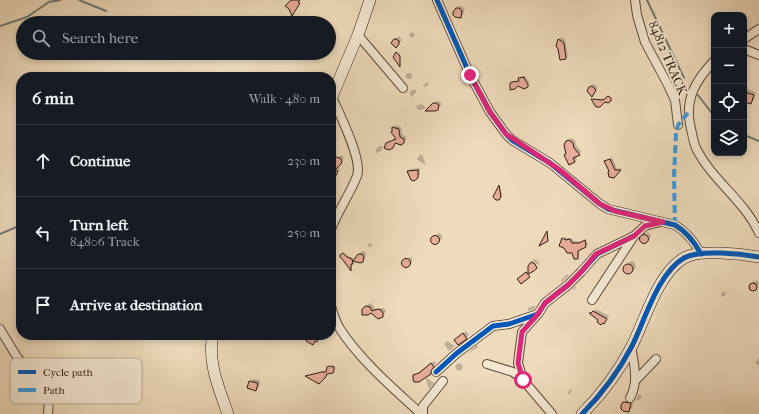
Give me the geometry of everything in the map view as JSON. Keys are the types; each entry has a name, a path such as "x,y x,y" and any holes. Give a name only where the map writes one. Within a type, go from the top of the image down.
{"street":[{"path":"336,88 358,35 370,0"},
{"path":"437,0 470,75 490,112 512,140 550,163 608,209 675,224 683,229 695,243 701,254"},
{"name":"84812 TRACK","path":"635,0 637,15 645,42 675,100 678,125"},
{"path":"747,37 759,29"},
{"path":"358,35 403,88"},
{"path":"747,49 759,55"},
{"path":"711,64 701,75 692,94 688,114 696,149 714,174 751,217 759,233"},
{"path":"336,107 356,157 358,171 336,218"},
{"path":"592,300 634,236 645,226 663,222"},
{"path":"523,380 518,363 522,332 538,314 545,303 568,285 596,254 634,236"},
{"path":"582,414 607,384 631,346 656,290 674,266 684,257 701,254 723,253 745,254 759,257"},
{"path":"436,372 461,349 493,326 510,324 538,314"},
{"path":"336,319 339,327 349,341 395,390 422,414"},
{"path":"0,329 18,358"},
{"path":"212,340 210,346 214,373 228,414"},
{"path":"630,398 634,390 636,380 631,346"},
{"path":"636,380 656,359"},
{"path":"487,364 513,372 523,380 552,414"},
{"path":"422,414 423,406 443,382"},
{"path":"48,414 49,404"}],"building":[{"path":"291,0 300,0 298,2 300,3 292,16 289,9 285,6"},
{"path":"456,8 459,8 462,11 461,18 453,15"},
{"path":"394,39 399,41 396,48 391,43"},
{"path":"558,39 564,43 566,59 560,60 556,46"},
{"path":"396,52 400,56 400,67 393,57"},
{"path":"524,77 528,87 524,89 518,86 515,89 510,90 510,83 519,81 518,78"},
{"path":"592,86 596,90 592,97 587,91 589,87"},
{"path":"747,93 754,95 751,104 747,103"},
{"path":"608,96 611,98 611,101 608,103 605,102 600,107 596,107 591,99 603,100"},
{"path":"433,103 439,105 438,110 425,111"},
{"path":"392,127 399,129 400,137 404,139 404,143 401,145 395,143 393,148 389,150 384,148 386,143 396,139 391,132"},
{"path":"569,140 573,143 574,148 580,155 573,158 575,162 569,165 564,155 566,154 564,145 566,141"},
{"path":"336,157 340,158 342,161 336,169"},
{"path":"610,159 615,170 621,170 614,178 609,177 609,171 604,161"},
{"path":"418,170 418,178 414,181 411,180 407,171"},
{"path":"499,185 501,197 499,200 496,200 493,197"},
{"path":"547,231 548,241 539,246"},
{"path":"644,234 649,239 644,244 639,239"},
{"path":"435,235 440,240 435,245 430,240"},
{"path":"562,238 566,240 570,239 572,243 579,243 585,240 586,247 578,251 578,259 574,259 572,253 567,253 564,248 559,246"},
{"path":"343,253 352,259 353,264 351,264 351,271 340,257"},
{"path":"358,254 362,254 364,257 363,262 360,263 353,261"},
{"path":"406,258 411,263 406,268 401,263"},
{"path":"531,262 535,264 537,268 528,274 528,266"},
{"path":"626,264 630,264 632,265 632,273 626,274 623,271 623,267"},
{"path":"526,272 530,277 521,284 517,279"},
{"path":"751,283 755,283 757,287 755,291 751,291 749,289 749,285"},
{"path":"366,306 370,307 372,311 378,309 381,310 383,317 378,319 371,313 368,315 362,315 362,309"},
{"path":"593,311 607,319 604,324 603,323 601,325 597,322 598,320 589,313"},
{"path":"463,333 467,339 458,345 454,340"},
{"path":"318,340 317,342 315,341 313,345 306,341"},
{"path":"431,363 434,367 431,374 419,382 414,382 413,375 419,373"},
{"path":"327,367 334,367 333,373 327,374 319,384 305,376 326,372"},
{"path":"249,381 258,383 256,391 247,388"},
{"path":"623,402 631,403 629,412 621,409"}],"waterway":[{"path":"28,16 49,2 60,0"},
{"path":"79,0 106,11"},
{"path":"647,0 684,78"},
{"path":"0,26 16,21"},
{"path":"698,95 711,112"},
{"path":"747,136 759,141"},
{"path":"0,234 16,227"}],"marked path":[{"path":"675,225 674,176 676,133 678,125 688,113"}],"cycle path":[{"path":"437,0 470,75 490,112 512,140 550,163 608,209 675,225 690,237 701,254"},
{"path":"436,372 457,353 493,326 509,324 538,314 545,303 568,285 597,254 634,236"},
{"path":"582,414 610,382 622,364 632,346 653,298 667,274 675,265 691,255 710,253 759,257"}],"route":[{"path":"470,75 499,127 512,140 560,170 608,209 663,222 645,226 634,236 610,246 596,254 568,285 545,303 538,314 522,332 518,363 523,380"}]}
